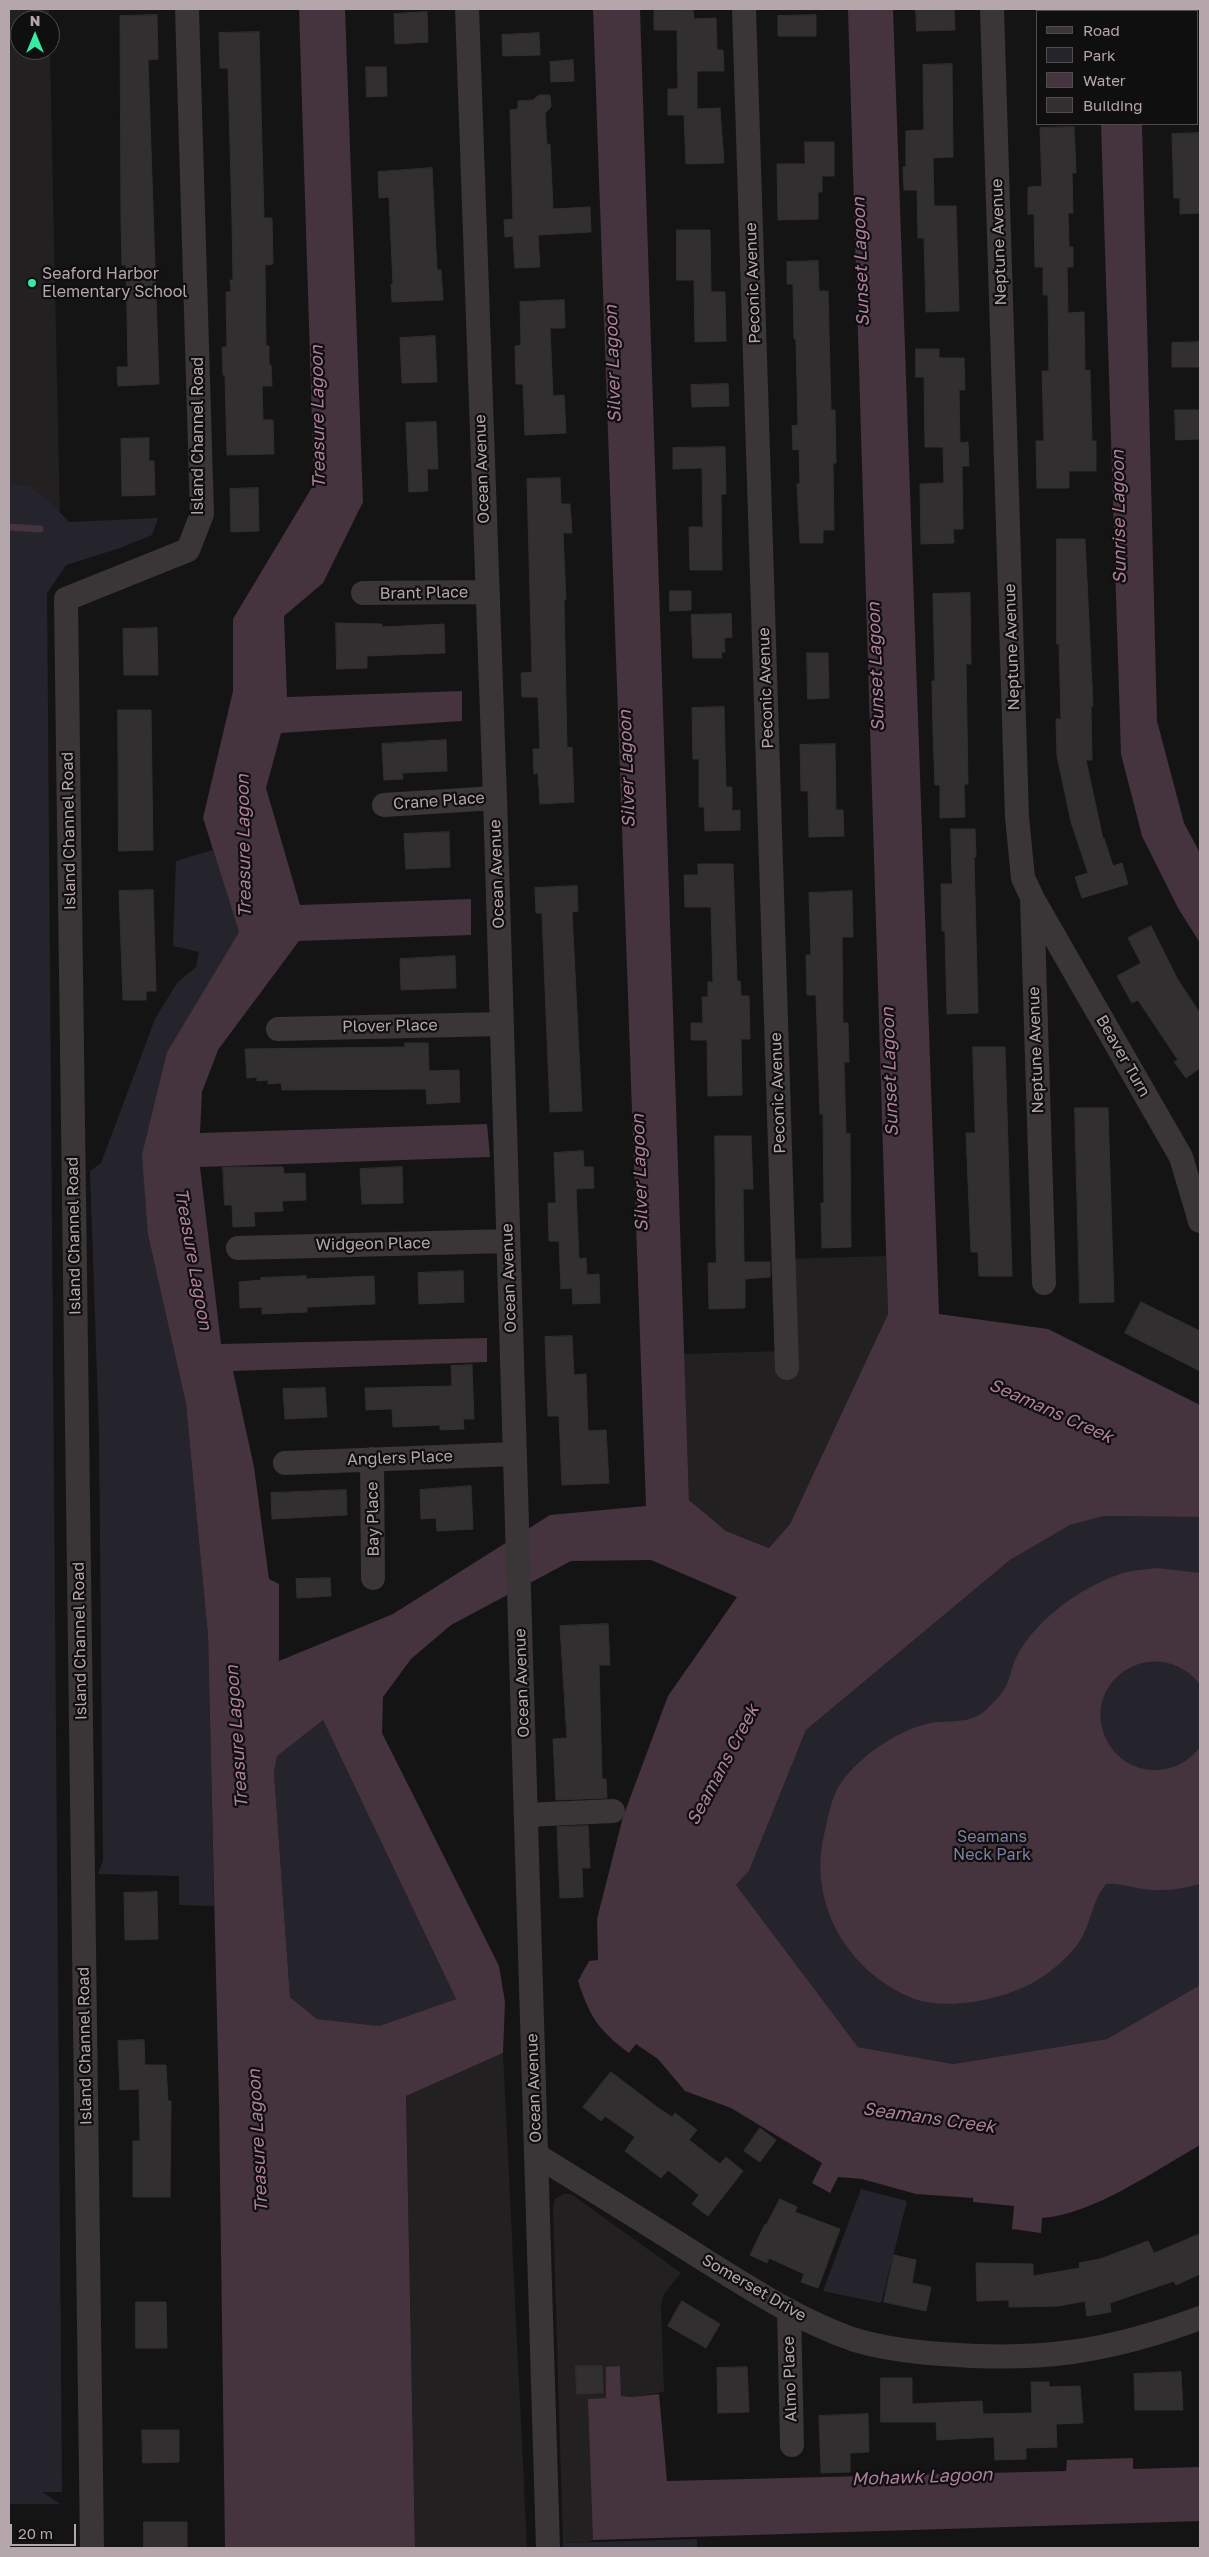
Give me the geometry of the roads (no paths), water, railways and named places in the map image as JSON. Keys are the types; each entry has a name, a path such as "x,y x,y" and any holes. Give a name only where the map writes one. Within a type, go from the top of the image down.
{"street":[{"name":"Island Channel Road","path":"92,2548 66,599 188,550 202,514 188,9"},
{"name":"Ocean Avenue","path":"467,9 515,1454 536,2155 536,2224 548,2548"},
{"name":"Peconic Avenue","path":"744,9 787,1368"},
{"name":"Neptune Avenue","path":"992,9 1017,817 1023,878 1032,897 1044,1283"},
{"name":"Brant Place","path":"362,593 486,592"},
{"name":"Crane Place","path":"384,805 494,798"},
{"name":"Beaver Turn","path":"1032,897 1181,1157 1200,1221"},
{"name":"Plover Place","path":"278,1028 501,1024"},
{"name":"Widgeon Place","path":"238,1248 508,1241"},
{"name":"Anglers Place","path":"285,1463 515,1454"},
{"name":"Bay Place","path":"372,1459 373,1578"},
{"path":"526,1815 613,1811"},
{"name":"Somerset Drive","path":"536,2155 789,2312 853,2339 918,2352 983,2358 1044,2357 1076,2353 1154,2335 1200,2318"},
{"name":"Almo Place","path":"789,2312 792,2446"}],"water":[{"path":"299,9 345,9 363,502 323,583 284,616 287,697 462,691 462,721 281,733 266,788 300,905 471,899 471,935 299,941 203,1070 200,1133 487,1124 490,1157 200,1167 221,1344 487,1338 487,1362 233,1371 254,1467 269,1579 279,1584 279,1661 393,1614 550,1515 646,1506 593,9 640,9 689,1500 726,1531 769,1548 790,1524 888,1314 848,9 893,9 939,1314 1048,1329 1200,1405 1200,1517 1104,1516 1070,1525 1010,1560 806,1730 749,1871 736,1885 858,2047 953,2064 1107,2039 1200,1985 1200,2145 1123,2190 1102,2200 1082,2209 1042,2218 1041,2233 1012,2229 1014,2206 973,2202 973,2198 916,2194 862,2179 838,2177 830,2193 812,2183 822,2163 731,2108 685,2091 658,2059 636,2044 629,2053 602,2030 591,2014 578,1981 589,1961 598,1960 597,1919 623,1817 668,1696 737,1597 651,1560 571,1561 451,1625 411,1659 383,1697 382,1733 499,1966 505,2002 503,2053 406,2096 415,2548 225,2548 219,2103 208,1636 186,1404 148,1235 142,1155 167,1052 239,932 203,818 233,691 233,619 314,484","holes":["323,1720 456,1999 379,2026 317,2019 290,1997 274,1772 277,1756"]},
{"path":"1098,9 1139,9 1139,10"},
{"name":"Sunrise Lagoon","path":"1101,125 1142,125 1157,721 1184,823 1200,853 1200,943 1178,908 1142,836 1121,754"},
{"path":"1156,1568 1200,1573 1200,1684 1181,1668 1161,1662 1142,1663 1124,1671 1110,1685 1102,1703 1101,1724 1110,1746 1118,1756 1139,1768 1158,1770 1178,1765 1200,1747 1200,1884 1184,1888 1161,1890 1106,1884 1097,1899 1082,1938 1073,1950 1044,1976 1011,1992 977,2001 942,2004 912,1998 889,1986 869,1971 851,1952 838,1932 828,1909 822,1885 821,1860 824,1835 832,1801 841,1783 868,1755 890,1739 926,1724 973,1718 987,1709 1005,1688 1014,1662 1024,1644 1034,1631 1060,1607 1090,1587 1105,1580 1120,1574"},
{"name":"Mohawk Lagoon","path":"620,2366 621,2396 631,2397 659,2394 667,2481 1066,2471 1067,2460 1133,2458 1133,2469 1200,2467 1200,2521 593,2540 588,2399 606,2398 606,2367"}],"waterway":[{"path":"9,527 40,529"},
{"name":"Treasure Lagoon","path":"199,1090 214,1051"}],"place":[{"name":"Seaford Harbor Elementary School","path":"32,283"}],"water label":[{"name":"Sunset Lagoon","path":"861,262"},
{"name":"Silver Lagoon","path":"613,364"},
{"name":"Sunset Lagoon","path":"876,667"},
{"name":"Silver Lagoon","path":"627,769"},
{"name":"Sunset Lagoon","path":"890,1072"},
{"name":"Silver Lagoon","path":"640,1173"},
{"name":"Seamans Creek","path":"1051,1411"},
{"name":"Seamans Creek","path":"723,1765"},
{"name":"Seamans Creek","path":"929,2118"}],"park label":[{"name":"Seamans Neck Park","path":"992,1846"}]}
